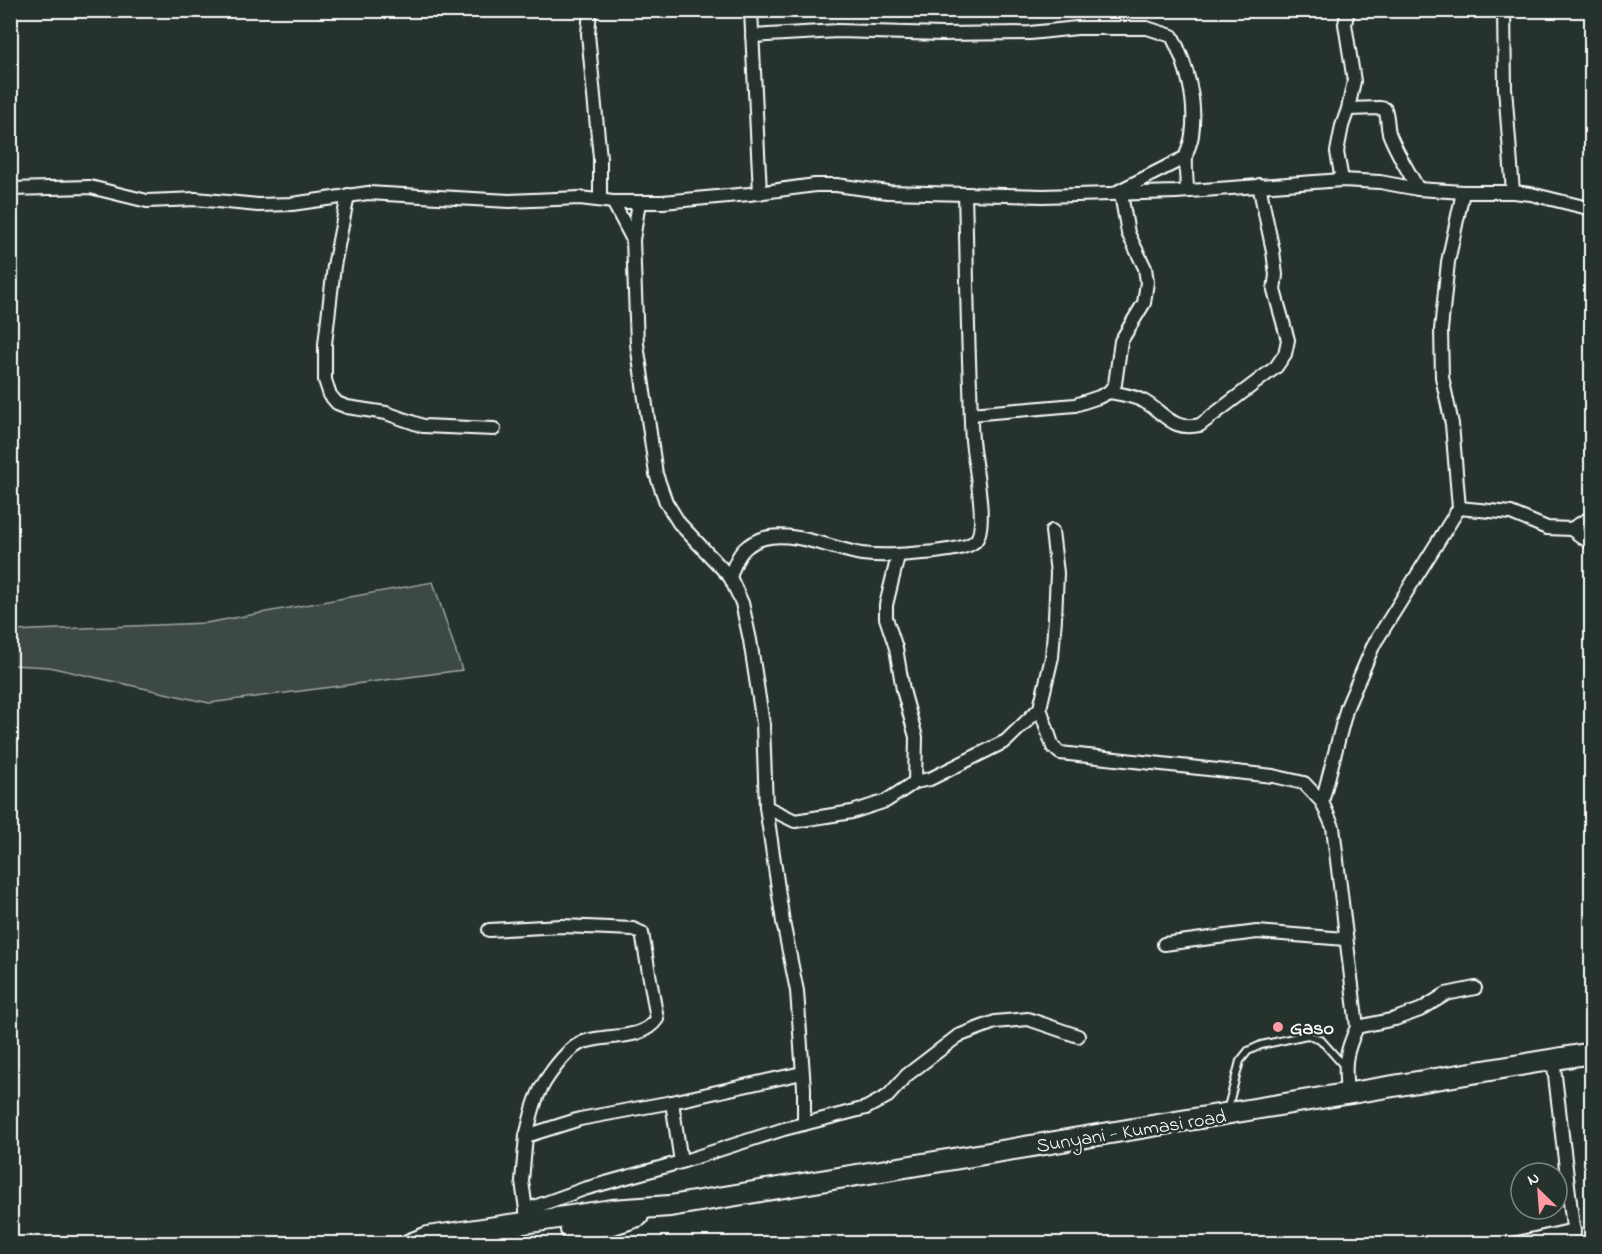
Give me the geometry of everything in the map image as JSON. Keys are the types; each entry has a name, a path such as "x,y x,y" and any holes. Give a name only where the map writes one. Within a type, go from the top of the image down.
{"main road":[{"name":"Sunyani - Kumasi road","path":"670,1206 1592,1053"},
{"path":"410,1244 527,1217 670,1206"},
{"path":"482,1244 614,1224 670,1206"}],"street":[{"path":"590,10 588,33 600,158 600,199"},
{"path":"751,10 760,193"},
{"path":"1342,180 1337,152 1354,81 1345,24 1348,10"},
{"path":"1504,10 1505,88 1513,192"},
{"path":"752,36 838,31 942,34 1030,33 1077,28 1147,28 1172,36 1181,55 1192,99 1194,119 1192,138 1186,157 1187,190"},
{"path":"1348,109 1385,109 1388,116 1388,129 1418,189"},
{"path":"1117,194 1186,157"},
{"path":"10,189 90,187 147,201 196,199 258,206 292,204 348,195 411,194 509,201 600,199 663,202 826,185 888,192 1043,196 1117,194 1342,180 1380,182 1418,189 1531,194 1592,209"},
{"path":"1108,392 1143,401 1177,426 1187,428 1200,425 1276,367 1285,354 1288,340 1287,331 1277,307 1274,290 1276,275 1274,251 1259,185"},
{"path":"1322,802 1347,707 1374,644 1459,508 1452,424 1443,377 1441,330 1448,262 1463,192"},
{"path":"730,577 740,555 747,546 757,540 773,536 798,538 852,552 898,556 972,545 978,540 981,530 972,447 965,194"},
{"path":"971,414 1075,405 1099,397 1115,384 1121,341 1144,303 1147,282 1145,268 1128,233 1117,194"},
{"path":"348,195 334,266 325,344 325,380 330,395 337,403 346,407 386,413 423,426 494,429"},
{"path":"613,201 633,240"},
{"path":"639,202 633,240 637,344 656,474 666,502 679,523 730,577 742,603 750,640 763,724 766,807 783,922 797,991 804,1124"},
{"path":"1459,508 1511,513 1547,528 1571,529 1592,517"},
{"path":"1571,529 1592,544"},
{"path":"1052,531 1057,573 1055,618 1052,657 1040,708 1053,747 1060,753 1273,776 1304,783 1322,802 1333,827 1357,1027 1344,1066 1347,1093"},
{"path":"898,556 886,605 886,618 896,648 903,690 916,737 915,782"},
{"path":"766,807 795,821 852,812 886,801 915,782 930,779 1006,741 1040,708"},
{"path":"489,930 562,926 633,929 642,933 657,1018 651,1026 642,1031 580,1044 566,1053 538,1093 526,1136 522,1181 527,1217 584,1188 866,1108 888,1096 907,1075 958,1036 995,1022 1028,1019 1078,1036"},
{"path":"1164,944 1257,932 1345,939"},
{"path":"1357,1027 1395,1019 1420,1010 1446,994 1475,988"},
{"path":"1553,1059 1575,1244"},
{"path":"526,1136 580,1119 672,1102 802,1073"},
{"path":"672,1102 681,1162"},
{"path":"1513,1244 1574,1230"}],"lane":[{"path":"1226,1115 1240,1061 1248,1051 1261,1045 1307,1035 1320,1039 1344,1066"}],"shaded area":[{"path":"433,582 462,670 209,703 49,667 11,665 11,631 206,623"}],"place":[{"name":"Gaso","path":"1278,1027"}]}
